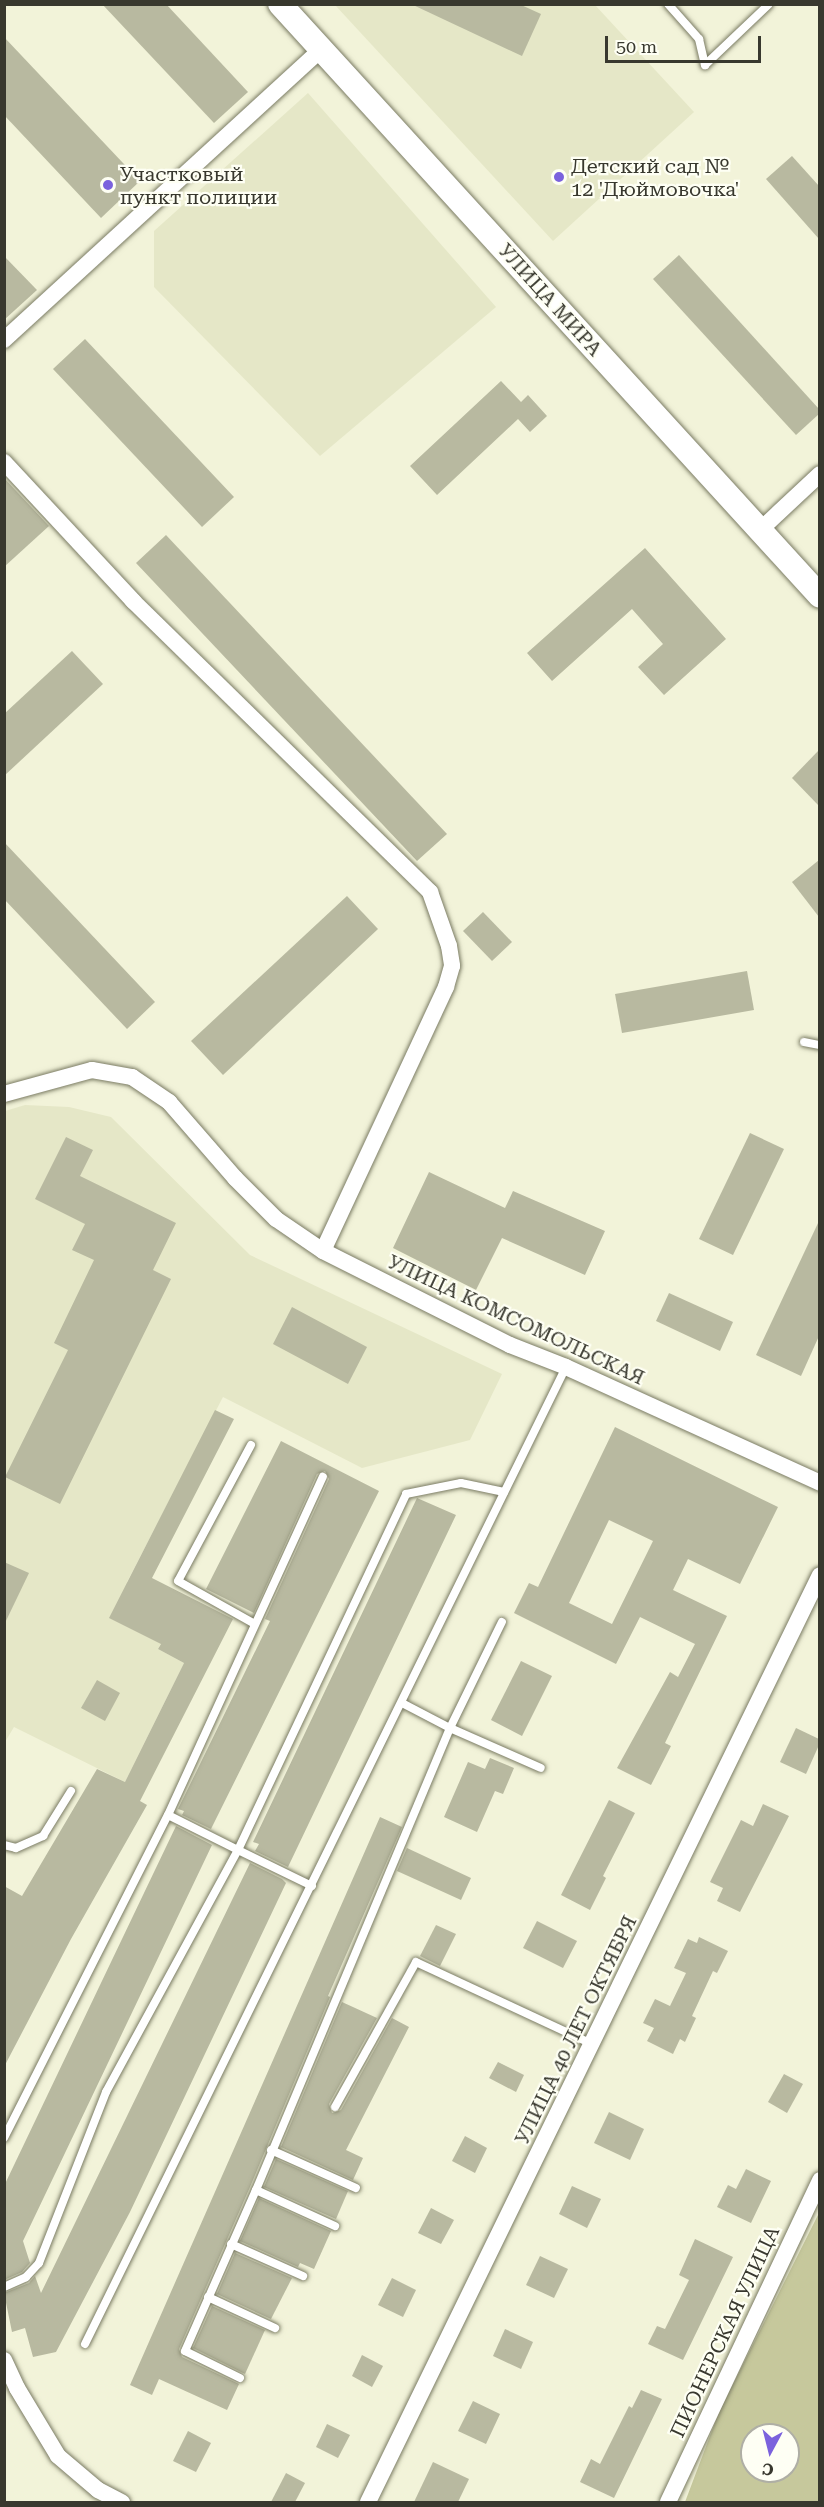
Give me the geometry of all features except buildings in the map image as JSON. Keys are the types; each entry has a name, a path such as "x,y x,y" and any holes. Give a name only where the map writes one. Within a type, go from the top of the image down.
{"street":[{"name":"УЛИЦА МИРА","path":"280,4 819,596"},
{"path":"4,340 322,49"},
{"path":"4,462 133,601 430,892 449,946 452,966 446,987 322,1251"},
{"path":"759,531 819,474"},
{"name":"УЛИЦА КОМСОМОЛЬСКАЯ","path":"4,1095 92,1070 132,1077 169,1102 234,1178 276,1219 322,1251 462,1322 819,1483"},
{"name":"УЛИЦА 40 ЛЕТ ОКТЯБРЯ","path":"368,2502 593,2044 819,1575"},
{"name":"ПИОНЕРСКАЯ УЛИЦА","path":"668,2502 819,2180"},
{"path":"4,2360 17,2388 58,2456 93,2496 123,2502"}],"lane":[{"path":"668,4 699,39 705,65 769,4"},
{"path":"804,1042 819,1045"},
{"path":"86,2344 566,1367"},
{"path":"250,1445 178,1581 255,1624"},
{"path":"4,2138 168,1815 323,1477"},
{"path":"4,2287 26,2277 39,2263 106,2092 238,1850 406,1494 461,1484 504,1492"},
{"path":"240,2378 185,2351 256,2190 450,1728 502,1622"},
{"path":"402,1703 450,1728 541,1768"},
{"path":"4,1845 16,1848 43,1836 71,1791"},
{"path":"168,1815 312,1886"},
{"path":"334,2107 416,1962 593,2044"},
{"path":"271,2150 356,2188"},
{"path":"256,2190 335,2226"},
{"path":"231,2244 303,2276"},
{"path":"208,2297 275,2328"}],"shaded area":[{"name":"Детский сад № 12 'Дюймовочка'","path":"335,5 595,5 694,112 553,241"},
{"path":"308,93 496,307 320,456 154,287 154,231"},
{"path":"25,1105 69,1107 111,1117 250,1255 502,1374 470,1440 362,1468 223,1397 127,1582 180,1609 158,1649 184,1663 125,1782 14,1727 5,1742 5,1111"},
{"path":"819,2213 819,2502 685,2502 719,2412"}],"place":[{"name":"Детский сад № 12 'Дюймовочка'","path":"559,177"},
{"name":"Участковый пункт полиции","path":"108,185"}]}
